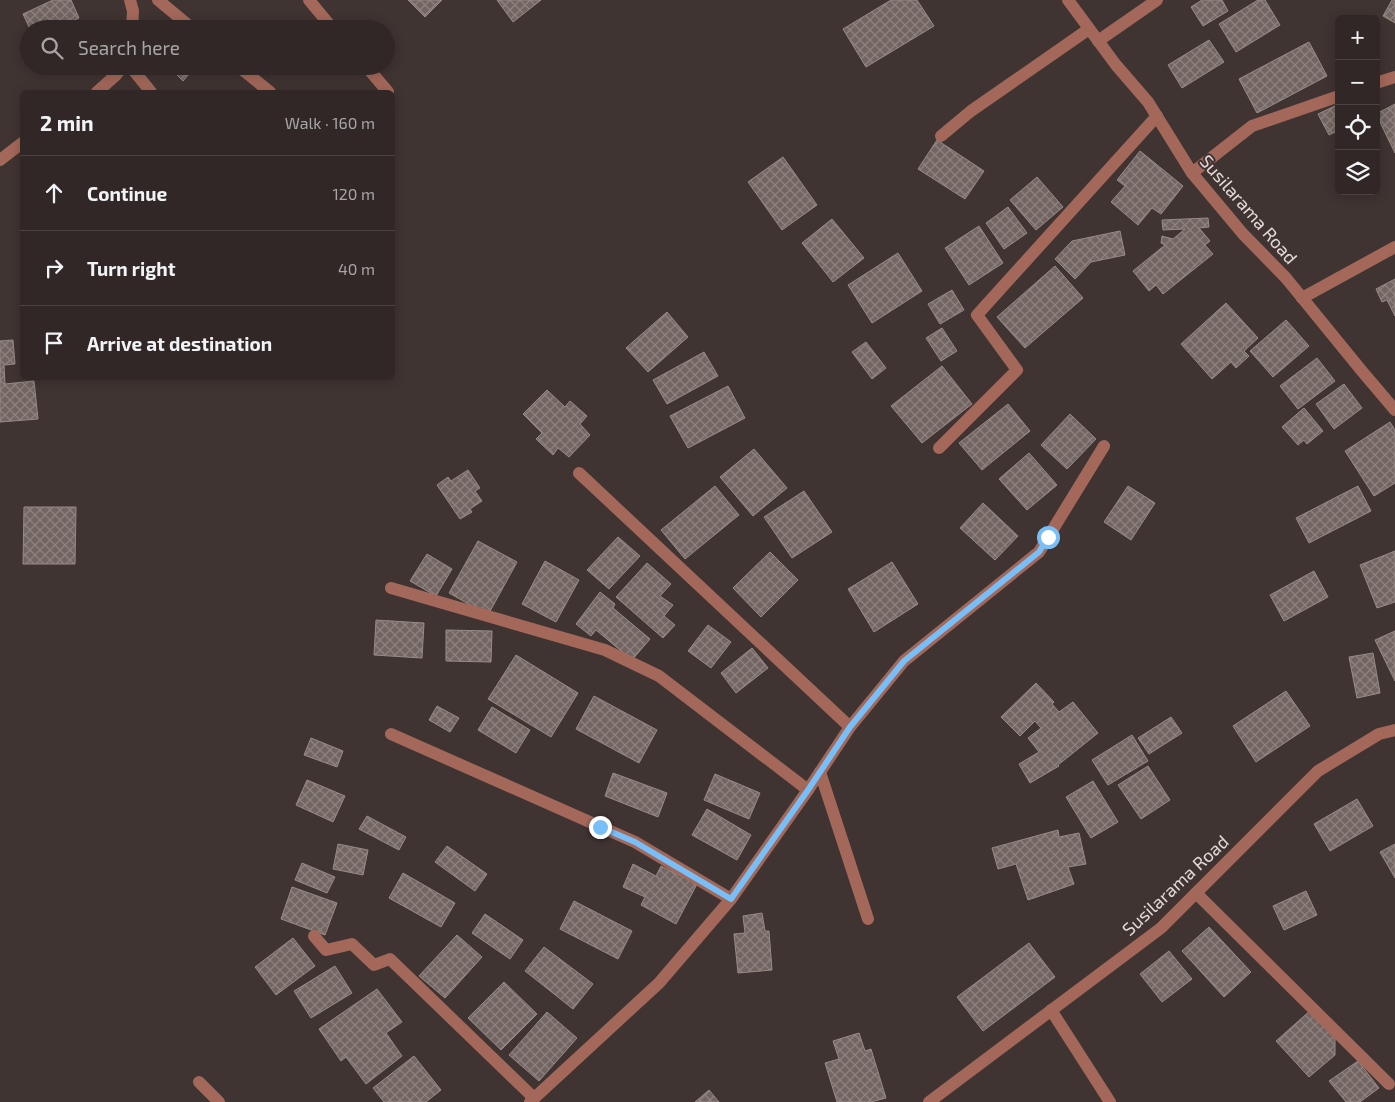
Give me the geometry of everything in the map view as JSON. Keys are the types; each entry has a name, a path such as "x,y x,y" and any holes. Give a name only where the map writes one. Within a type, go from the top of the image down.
{"street":[{"path":"130,0 133,11 132,20"},
{"path":"158,0 182,20"},
{"path":"309,0 326,20"},
{"name":"Susilarama Road","path":"1068,0 1098,41 1148,102 1192,173 1244,234 1286,278 1395,410"},
{"path":"1098,41 1158,0"},
{"path":"941,136 971,111 1089,29"},
{"path":"99,90 116,75"},
{"path":"137,75 149,90"},
{"path":"249,75 268,90"},
{"path":"374,75 386,90"},
{"path":"1380,82 1395,77"},
{"path":"1192,173 1252,126 1335,97"},
{"path":"939,448 1017,370 977,315 1157,116"},
{"path":"0,160 20,145"},
{"path":"1302,298 1395,247"},
{"path":"314,936 326,950 352,944 374,965 390,959 532,1100 659,983 731,899 850,727 904,661 1039,552 1104,446"},
{"path":"579,473 850,727"},
{"path":"391,588 605,650 659,676 808,790"},
{"name":"Susilarama Road","path":"929,1102 1161,928 1318,771 1379,734 1395,730"},
{"path":"391,734 635,842 731,899"},
{"path":"820,772 868,920"},
{"path":"1196,893 1389,1084"},
{"path":"1051,1010 1110,1102"},
{"path":"199,1082 219,1102"}],"building":[{"path":"53,0 71,0 79,18 75,20 26,20 23,14"},
{"path":"408,0 442,0 425,17"},
{"path":"497,0 541,0 513,22"},
{"path":"891,0 917,0 934,26 866,67 843,29"},
{"path":"1202,0 1222,0 1228,11 1203,26 1191,7"},
{"path":"1258,0 1265,0 1280,25 1236,52 1219,24"},
{"path":"1392,0 1395,0 1395,23 1383,16"},
{"path":"1209,40 1224,62 1182,88 1168,65"},
{"path":"1309,42 1327,76 1257,113 1239,79"},
{"path":"177,75 188,75 183,81"},
{"path":"1395,104 1395,153 1380,122 1380,112"},
{"path":"1335,106 1335,132 1329,135 1318,114"},
{"path":"937,140 984,171 965,199 918,169"},
{"path":"1140,151 1183,186 1161,214 1152,208 1138,225 1111,202 1125,186 1117,180"},
{"path":"783,157 817,205 782,230 748,182"},
{"path":"1037,177 1063,207 1036,230 1010,200"},
{"path":"1008,207 1027,233 1004,249 986,223"},
{"path":"1208,218 1209,227 1199,228 1210,241 1205,245 1213,254 1163,294 1156,285 1149,291 1133,271 1165,245 1161,243 1162,236 1173,239 1185,229 1163,230 1162,220"},
{"path":"832,219 864,258 833,282 802,243"},
{"path":"979,226 1003,263 969,285 945,248"},
{"path":"1120,231 1125,255 1091,262 1075,279 1055,259 1072,241"},
{"path":"898,253 922,291 872,323 848,285"},
{"path":"1055,266 1083,298 1025,348 997,317"},
{"path":"1395,279 1395,316 1387,300 1382,302 1376,289"},
{"path":"952,290 964,310 940,324 928,304"},
{"path":"1226,303 1258,338 1244,351 1249,356 1236,368 1231,362 1212,379 1181,344"},
{"path":"667,312 688,337 648,372 626,348"},
{"path":"1286,320 1309,346 1273,377 1250,351"},
{"path":"942,328 957,351 941,361 926,338"},
{"path":"13,340 15,364 4,365 5,384 34,381 38,419 0,422 0,341"},
{"path":"866,342 886,368 872,379 852,352"},
{"path":"704,352 718,376 667,404 653,380"},
{"path":"1317,358 1335,381 1298,409 1280,386"},
{"path":"942,366 972,404 922,443 891,406"},
{"path":"1344,384 1362,408 1334,429 1316,404"},
{"path":"728,386 745,418 688,448 670,416"},
{"path":"547,390 565,407 570,401 587,416 580,424 590,435 569,457 558,448 553,455 536,439 542,433 523,414"},
{"path":"1008,404 1030,431 982,470 959,443"},
{"path":"1304,408 1323,431 1307,444 1304,440 1298,445 1282,427"},
{"path":"1070,414 1096,439 1067,469 1041,445"},
{"path":"1390,422 1395,430 1395,483 1374,496 1345,451"},
{"path":"754,449 787,488 753,516 720,477"},
{"path":"1029,453 1057,485 1027,510 999,479"},
{"path":"468,470 480,488 475,491 482,501 470,509 472,512 460,519 437,485 448,477 451,481"},
{"path":"715,486 739,515 685,559 661,530"},
{"path":"1128,486 1155,503 1131,540 1104,522"},
{"path":"1358,486 1371,511 1309,543 1296,518"},
{"path":"804,491 832,532 792,558 764,517"},
{"path":"983,503 1018,536 995,560 960,528"},
{"path":"24,507 76,507 75,564 23,564"},
{"path":"618,537 640,556 609,589 587,570"},
{"path":"478,541 517,562 488,615 449,593"},
{"path":"1395,551 1395,602 1377,608 1360,565"},
{"path":"770,552 798,580 761,617 733,588"},
{"path":"427,554 452,569 436,596 410,581"},
{"path":"545,561 579,580 556,622 522,604"},
{"path":"892,562 918,604 874,632 848,589"},
{"path":"647,563 671,584 660,596 673,605 664,616 675,625 663,638 616,597"},
{"path":"1314,571 1328,597 1284,621 1270,595"},
{"path":"600,592 615,604 613,608 650,639 632,660 596,630 591,636 576,624"},
{"path":"376,620 424,623 422,658 374,655"},
{"path":"708,625 731,642 711,668 688,651"},
{"path":"446,630 492,631 491,662 446,661"},
{"path":"1395,631 1395,681 1375,640"},
{"path":"752,648 768,668 736,693 721,673"},
{"path":"1373,653 1380,693 1357,698 1349,657"},
{"path":"516,655 578,693 551,737 488,699"},
{"path":"1036,683 1054,702 1052,704 1059,712 1073,702 1098,733 1059,766 1030,783 1019,764 1039,752 1028,738 1041,728 1035,721 1020,736 1001,717"},
{"path":"1286,691 1310,726 1256,762 1233,726"},
{"path":"594,696 657,730 639,763 576,729"},
{"path":"437,706 459,718 450,732 429,720"},
{"path":"492,707 530,730 516,753 478,730"},
{"path":"1171,717 1182,733 1149,754 1138,738"},
{"path":"1132,735 1148,761 1108,785 1092,760"},
{"path":"311,738 343,751 337,767 304,755"},
{"path":"1148,766 1170,800 1141,819 1118,785"},
{"path":"613,773 667,793 658,817 605,796"},
{"path":"715,774 760,793 749,819 704,800"},
{"path":"307,780 345,796 333,822 296,805"},
{"path":"1093,781 1118,822 1091,838 1066,797"},
{"path":"1357,799 1373,826 1330,851 1314,824"},
{"path":"707,809 751,835 737,860 692,835"},
{"path":"367,816 406,837 399,850 359,829"},
{"path":"1058,830 1059,837 1079,833 1086,864 1068,867 1074,884 1028,900 1016,864 998,869 992,848"},
{"path":"338,844 368,850 363,875 333,869"},
{"path":"1395,844 1395,878 1380,852"},
{"path":"447,846 487,874 475,891 435,862"},
{"path":"302,863 335,877 327,893 295,880"},
{"path":"633,864 656,876 661,866 697,884 676,924 641,905 645,897 623,887"},
{"path":"403,873 455,903 441,927 389,898"},
{"path":"292,887 337,903 325,935 281,919"},
{"path":"1306,891 1317,915 1284,930 1273,906"},
{"path":"574,901 632,931 618,959 560,929"},
{"path":"762,913 765,931 769,931 772,970 738,973 734,934 745,933 743,916"},
{"path":"485,914 523,940 510,959 472,933"},
{"path":"1209,927 1251,972 1224,997 1182,951"},
{"path":"457,935 482,957 445,998 419,976"},
{"path":"293,938 315,966 276,995 255,967"},
{"path":"1029,943 1055,977 983,1031 957,997"},
{"path":"544,947 593,984 573,1009 525,971"},
{"path":"1169,951 1192,979 1162,1002 1140,974"},
{"path":"335,966 352,993 311,1018 294,991"},
{"path":"504,982 537,1014 501,1050 468,1018"},
{"path":"377,989 402,1022 386,1033 402,1056 366,1084 346,1057 341,1061 319,1029"},
{"path":"1312,1009 1335,1032 1335,1055 1309,1077 1276,1041"},
{"path":"547,1012 577,1038 539,1081 509,1055"},
{"path":"859,1033 865,1051 871,1049 886,1098 871,1102 837,1102 825,1063 839,1059 833,1041"},
{"path":"414,1056 441,1090 426,1102 384,1102 373,1088"},
{"path":"1358,1061 1379,1088 1360,1102 1346,1102 1329,1081"},
{"path":"709,1090 719,1102 695,1102"}],"route":[{"path":"600,827 635,842 731,899 850,727 904,661 1039,552 1048,537"}]}
